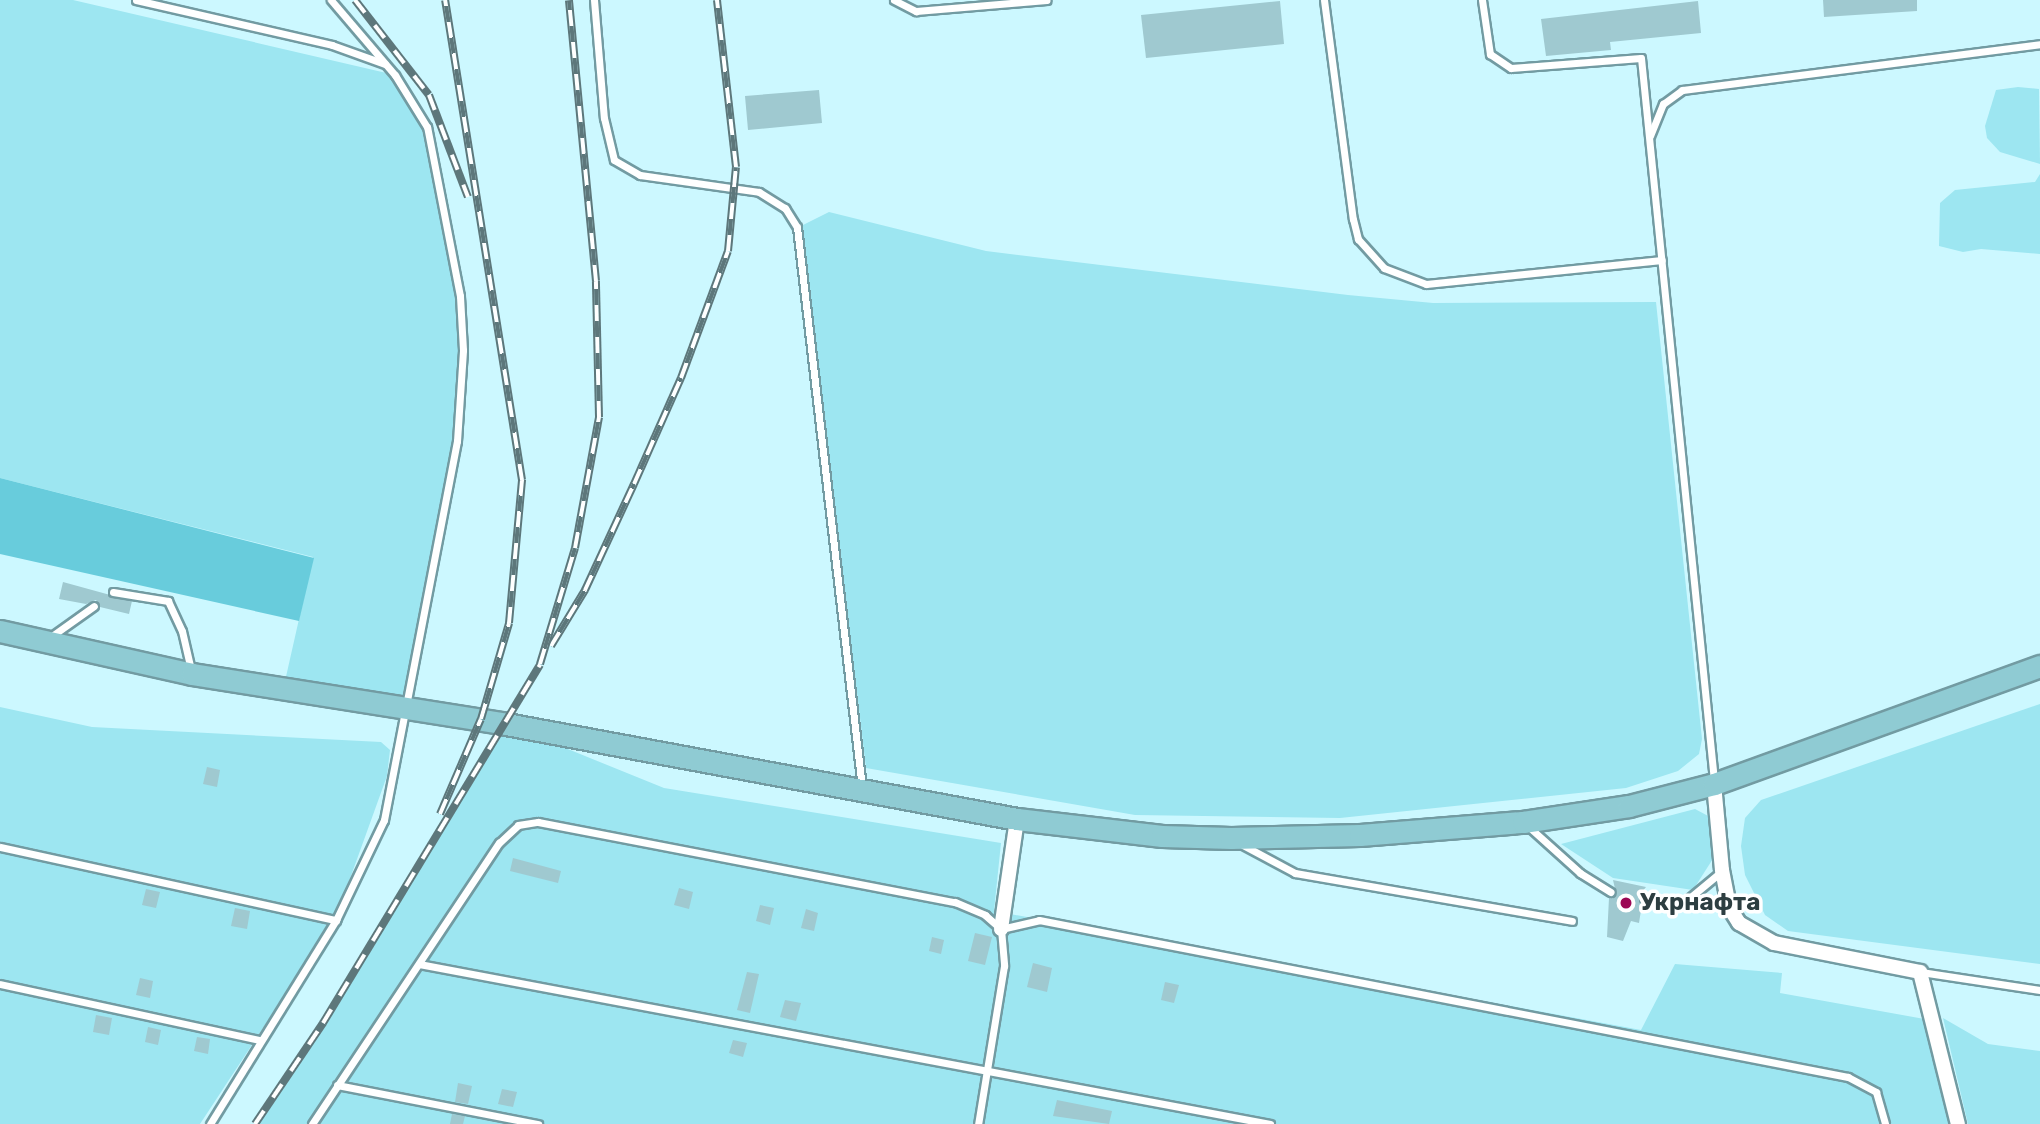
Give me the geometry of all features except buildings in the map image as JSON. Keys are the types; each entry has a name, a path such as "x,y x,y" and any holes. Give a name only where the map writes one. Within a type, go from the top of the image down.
{"main road":[{"path":"0,631 191,674 408,710 506,723 1017,819 1161,836 1231,838 1360,835 1523,822 1629,806 1714,784 2040,666"}],"street":[{"path":"1714,784 1722,870 1729,907 1739,923 1774,943 1920,972 1958,1124"},
{"path":"1001,929 1017,819"}],"lane":[{"path":"135,0 332,45 386,64"},
{"path":"210,1124 336,920 384,820 392,765 408,710 449,503 463,350 460,296 427,127 386,64 331,0"},
{"path":"594,0 604,118 614,160 640,175 760,192 785,208 797,227 863,792"},
{"path":"894,0 916,11 1047,0"},
{"path":"1324,0 1353,219 1358,239 1384,268 1426,284 1662,260"},
{"path":"1482,0 1490,54 1511,68 1641,58 1714,784"},
{"path":"1649,138 1663,104 1690,88 2040,44"},
{"path":"113,592 168,601 182,631 191,674"},
{"path":"45,641 94,606"},
{"path":"312,1124 499,843 508,831 529,822 955,902 985,915 1001,929 1003,966 978,1124"},
{"path":"1523,822 1580,873 1610,892"},
{"path":"1231,838 1296,873 1572,921"},
{"path":"0,846 336,920"},
{"path":"1644,898 1665,903 1686,900 1722,870"},
{"path":"1001,929 1039,920 1848,1077 1876,1092 1885,1124"},
{"path":"419,964 1270,1124"},
{"path":"1920,972 2040,990"},
{"path":"0,984 260,1041"},
{"path":"337,1085 538,1124"}],"shaded area":[{"path":"0,0 73,0 395,75 427,127 460,296 463,350 449,503 408,710 283,690 313,557 0,478"},
{"path":"2018,87 2039,89 2040,164 2000,152 1987,138 1985,126 1996,90"},
{"path":"2040,174 2040,254 1981,249 1963,252 1939,246 1940,203 1955,190 2035,182"},
{"path":"829,212 986,251 1348,295 1433,303 1656,302 1702,739 1699,754 1678,771 1626,788 1340,818 1135,815 866,768 801,226"},
{"path":"0,478 314,558 299,621 0,554"},
{"path":"2040,704 2040,964 1788,931 1765,915 1745,875 1741,846 1745,818 1761,800"},
{"path":"0,707 92,727 381,742 390,750 387,776 343,898 311,955 200,1124 0,1124"},
{"path":"506,724 664,788 1001,843 994,911 1641,1030 1675,964 1782,973 1780,993 1930,1020 1958,1124 255,1124 323,1023 424,850"},
{"path":"1695,809 1712,818 1716,854 1693,890 1613,878 1561,844"},
{"path":"1943,1018 1988,1044 2040,1051 2040,1124 1968,1124"}],"railway":[{"path":"355,0 429,95 468,197"},
{"path":"440,814 481,719 509,623 522,480 445,0"},
{"path":"255,1124 323,1023 540,664 575,548 599,417 596,281 569,0"},
{"path":"551,646 585,590 634,484 681,378 728,251 736,167 717,0"}],"place":[{"name":"Укрнафта","path":"1626,903"}]}
